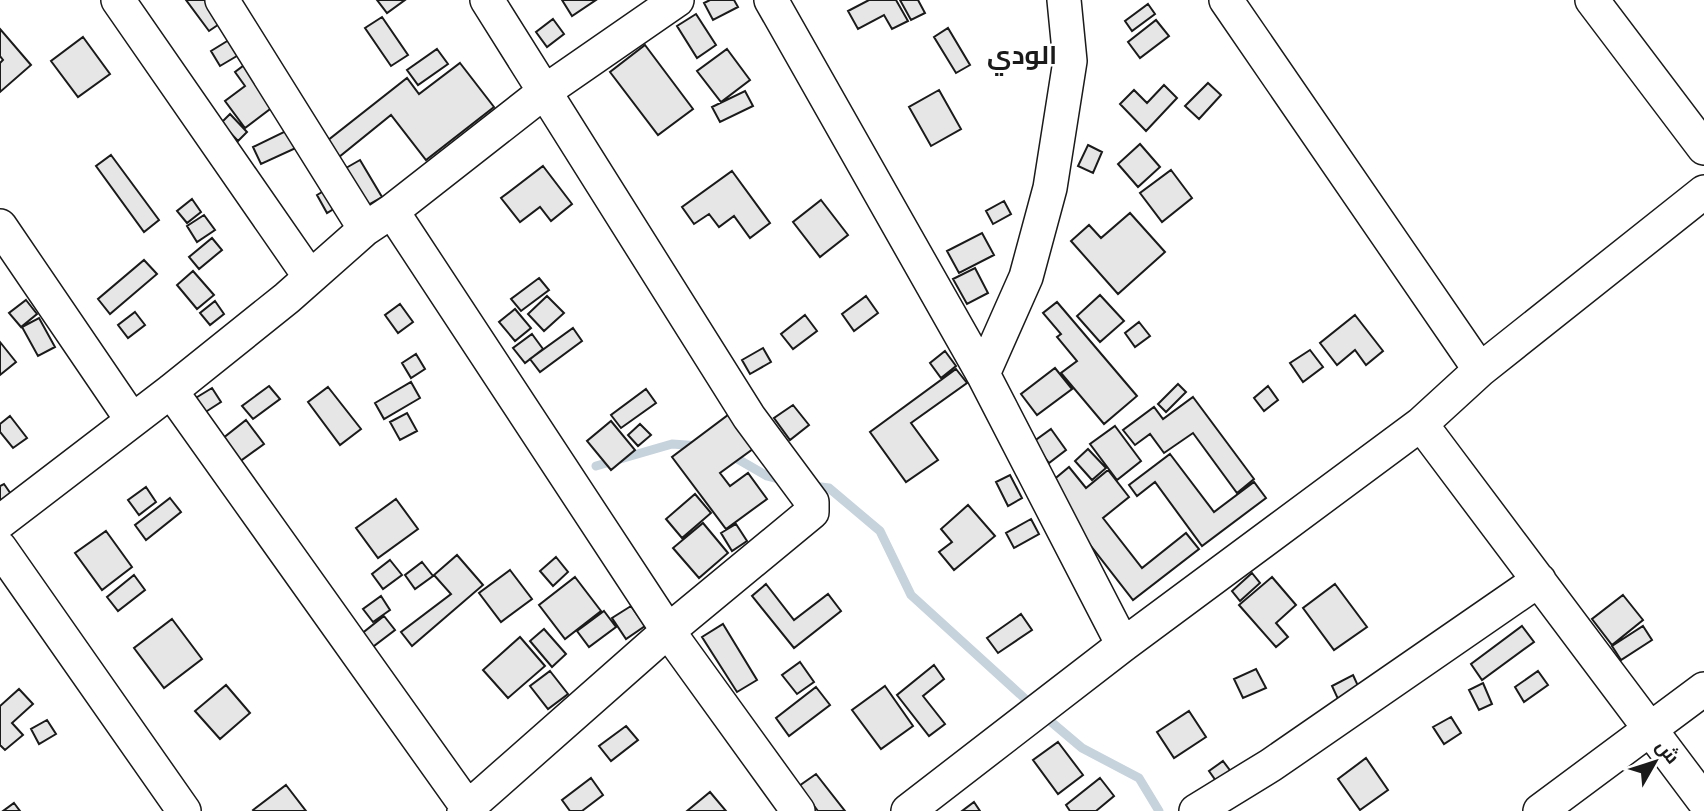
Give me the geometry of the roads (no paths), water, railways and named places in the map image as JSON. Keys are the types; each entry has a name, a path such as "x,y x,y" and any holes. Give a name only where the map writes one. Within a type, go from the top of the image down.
{"street":[{"path":"118,0 310,278"},
{"path":"222,0 798,811"},
{"path":"171,391 467,810 668,631 812,512 812,502 749,417 486,0"},
{"path":"0,522 171,391 379,220 544,92 677,0"},
{"path":"771,0 983,374 1123,645"},
{"path":"983,374 1026,276 1050,188 1070,61 1064,0"},
{"path":"1226,0 1480,370"},
{"path":"1592,0 1704,148"},
{"path":"908,811 1123,645 1421,424 1480,370 1704,192"},
{"path":"0,226 132,420"},
{"path":"1421,424 1704,801"},
{"path":"0,548 184,811"},
{"path":"1196,811 1271,765 1539,580"},
{"path":"1540,811 1704,689"}],"waterway":[{"path":"596,466 672,444 700,446"},
{"path":"729,454 767,476 782,480"},
{"path":"813,486 829,488 880,531 911,595 1033,706"},
{"path":"1043,715 1082,748 1139,778 1159,811"}],"district":[{"name":"الودي","path":"1022,55"}]}
